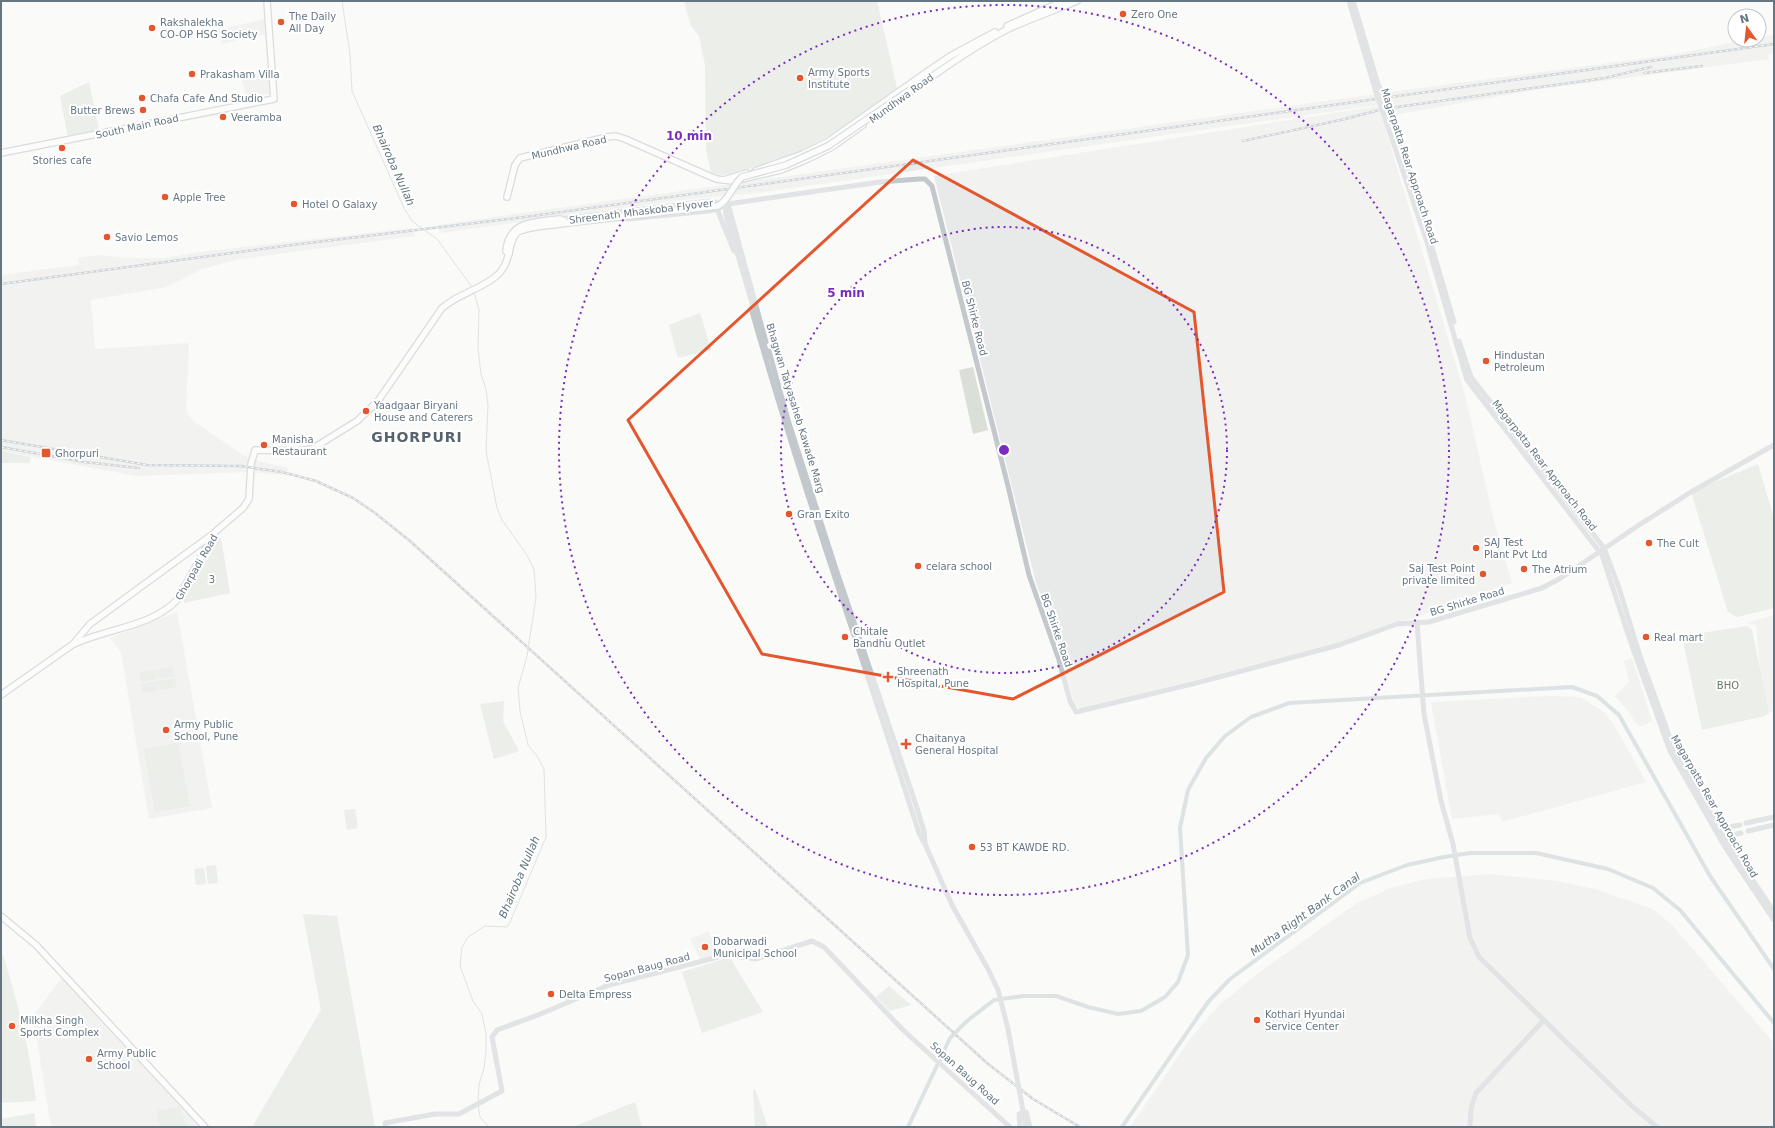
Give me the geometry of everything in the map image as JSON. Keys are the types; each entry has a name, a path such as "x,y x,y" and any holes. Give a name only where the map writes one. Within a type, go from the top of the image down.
{"main road":[{"name":"South Main Road","path":"1,153 274,99 267,1"},
{"name":"Mundhwa Road","path":"722,180 797,157 829,141 952,55 1011,23 1063,1"},
{"name":"Mundhwa Road","path":"507,197 515,165 520,158 616,136 722,180 733,181 762,176 781,170 820,154 848,136 953,60 1006,30 1077,1"},
{"name":"Shreenath Mhaskoba Flyover","path":"563,222 725,204 737,181 742,177 786,165 828,146 909,89 922,78 922,75"},
{"name":"Shreenath Mhaskoba Flyover","path":"563,222 696,206 720,201 737,177 792,160 815,150 838,138 909,89 930,78"},
{"name":"Ghorpadi Road","path":"1,695 72,645 82,640 131,626 156,615 171,606 177,600 215,532 243,508 250,499 251,460 255,450 298,451 312,449 357,421 378,401 442,308 454,298 483,286 502,272 507,263 515,232 563,222"},
{"path":"72,645 90,624 215,532"},
{"path":"1,916 36,945 205,1127"}],"street":[{"name":"Magarpatta Rear Approach Road","path":"1348,1 1375,89 1427,238"},
{"name":"Magarpatta Rear Approach Road","path":"1353,1 1378,84 1394,123 1467,380 1518,441 1602,549 1632,646 1664,738 1722,838 1774,920"},
{"name":"BG Shirke Road","path":"563,222 717,209 725,204 822,189 884,181 919,178 925,179 932,186 1029,575 1059,660 1070,701 1076,712 1200,682 1339,645 1397,624 1429,622 1542,588 1561,578 1602,549 1691,492 1774,445"},
{"name":"Shreenath Mhaskoba Flyover","path":"725,204 726,215 768,357 773,368"},
{"name":"Bhagwan Tatyasaheb Kawade Marg","path":"725,204 796,451"},
{"name":"Bhagwan Tatyasaheb Kawade Marg","path":"717,209 738,262 796,451 896,756 919,833 952,905 988,969 998,990 1008,1029 1026,1127"},
{"path":"1417,623 1422,698 1441,801 1453,848 1469,933 1474,950 1479,958 1633,1107 1657,1127"},
{"path":"1746,823 1774,817"},
{"path":"1718,830 1740,825"},
{"path":"1748,831 1774,825"},
{"path":"1722,838 1741,833"},
{"name":"Magarpatta Rear Approach Road","path":"1722,838 1774,912"},
{"name":"Sopan Baug Road","path":"385,1125 435,1114 453,1115 469,1110 502,1091 492,1037 497,1030 538,1015 609,985 726,955 756,959 812,941 824,947 902,1029 1010,1127"},
{"path":"1470,1127 1471,1108 1476,1093 1544,1020"},
{"path":"1020,1127 1019,1114 1026,1112 1030,1127"}],"highlighted area":[{"path":"913,160 1194,312 1224,592 1013,699 762,654 628,420"}],"shaded area":[{"path":"264,19 266,34 222,44 218,30"},
{"path":"1774,35 1774,54 1768,55 1769,59 1535,90 1389,116 1386,114 1381,114 1465,395 1494,521 1512,583 1487,591 1472,599 1374,630 1336,644 1084,708 1078,708 1074,704 1060,649 1036,583 934,176 1378,105 749,194 698,198 441,233 437,225 1376,94 1677,54 1727,44 1727,48 1767,48 1767,36"},
{"path":"267,70 272,93 247,99 241,76"},
{"path":"412,228 415,236 240,259 202,269 167,287 91,300 95,349 189,343 186,411 193,421 243,455 254,460 288,468 286,475 248,472 137,476 1,451 1,275 79,265 78,258 99,255 126,258 166,258 199,252"},
{"name":"Army Public School, Pune","path":"177,612 212,808 149,819 121,652 110,638"},
{"path":"1774,615 1774,711 1767,713 1764,712 1756,625 1746,623"},
{"path":"1632,658 1652,721 1641,726 1637,725 1628,711 1615,696 1629,682 1624,661"},
{"path":"1548,696 1580,697 1604,712 1613,723 1646,782 1502,822 1499,814 1452,819 1431,702"},
{"path":"1489,874 1556,881 1595,889 1653,909 1672,925 1774,1043 1774,1127 1130,1127 1191,1038 1218,1006 1261,971 1357,903 1391,888 1427,879"},
{"name":"Dobarwadi Municipal School","path":"708,931 720,954 701,960 690,939"},
{"name":"Army Public School","path":"63,976 200,1127 51,1127 33,1016"}],"green space":[{"name":"Army Sports Institute","path":"684,1 877,1 898,92 837,132 794,154 733,174 720,175 711,173 706,149 705,65 699,36 691,26"},
{"path":"89,82 99,131 68,137 60,96"},
{"path":"700,313 711,350 678,358 669,325"},
{"path":"973,367 988,430 973,434 959,370"},
{"path":"1,451 31,457 30,463 1,463"},
{"path":"1758,464 1774,519 1774,608 1737,617 1728,612 1691,492"},
{"name":"3","path":"217,537 221,538 230,593 184,603 183,599"},
{"name":"BHO","path":"1747,626 1752,630 1769,713 1765,716 1702,730 1682,636"},
{"path":"172,667 174,676 158,679 156,670"},
{"path":"155,670 157,679 141,682 139,673"},
{"path":"175,678 176,687 160,690 158,681"},
{"path":"157,681 159,690 143,693 141,684"},
{"path":"504,701 503,721 519,751 494,759 480,704"},
{"path":"178,743 190,806 155,812 144,749"},
{"path":"355,809 358,828 347,830 344,810"},
{"path":"216,865 218,883 208,884 206,866"},
{"path":"204,868 206,884 196,885 194,869"},
{"path":"303,914 337,916 375,1127 252,1127 321,1010"},
{"name":"Milkha Singh Sports Complex","path":"1,955 3,955 23,1027 36,1101 1,1103"},
{"path":"727,958 732,960 763,1012 702,1033 682,972"},
{"path":"889,986 911,1005 890,1011 876,997"},
{"path":"755,1089 768,1127 755,1127 753,1090"},
{"path":"635,1102 642,1127 573,1127"},
{"path":"179,1106 187,1127 159,1127 157,1111"},
{"path":"34,1113 36,1127 1,1127 1,1119"}],"waterway":[{"name":"Bhairoba Nullah","path":"342,1 350,54 352,91 404,208 412,221 437,239 472,287"},
{"name":"Bhairoba Nullah","path":"474,292 479,310 478,348 481,374 486,389 488,405 486,451 497,508 502,520 525,552 534,569 536,597 527,656 518,688 520,711 528,745 537,756 544,769 546,837 507,927 485,926 468,937 462,947 460,966 473,1001 482,1014 486,1034 486,1052 484,1068 479,1085 478,1102"},
{"path":"908,1127 950,1038 967,1021 994,1000 1023,996 1056,996 1088,1007 1118,1014 1141,1011 1165,997 1178,982 1188,955 1180,828 1188,790 1206,758 1225,736 1251,717 1289,703 1572,687 1597,696 1619,715 1710,876 1774,969"},
{"name":"Mutha Right Bank Canal","path":"1122,1127 1208,1002 1230,979 1360,883 1407,865 1444,857 1470,853 1536,853 1608,869 1653,888 1680,910 1774,1023"},
{"name":"Bhairoba Nullah","path":"478,1105 480,1117 489,1127"}],"railway":[{"path":"1,284 292,245 525,217 1774,44"},
{"path":"1644,73 1702,66"},
{"path":"1243,141 1345,119 1383,109 1605,78 1651,67"},
{"path":"1,440 147,465 241,466 282,472 316,481 353,498 375,513 410,541 987,1063 1033,1099 1080,1127"},
{"path":"1,447 84,462 139,468"}],"place":[{"name":"Zero One","path":"1123,14"},
{"name":"The Daily All Day","path":"281,22"},
{"name":"Rakshalekha CO-OP HSG Society","path":"152,28"},
{"name":"Prakasham Villa","path":"192,74"},
{"name":"Army Sports Institute","path":"800,78"},
{"name":"Chafa Cafe And Studio","path":"142,98"},
{"name":"Butter Brews","path":"143,110"},
{"name":"Veeramba","path":"223,117"},
{"name":"Stories cafe","path":"62,148"},
{"name":"Apple Tree","path":"165,197"},
{"name":"Hotel O Galaxy","path":"294,204"},
{"name":"Savio Lemos","path":"107,237"},
{"name":"Hindustan Petroleum","path":"1486,361"},
{"name":"Yaadgaar Biryani House and Caterers","path":"366,411"},
{"name":"Manisha Restaurant","path":"264,445"},
{"name":"Ghorpuri","path":"46,453"},
{"name":"Gran Exito","path":"789,514"},
{"name":"The Cult","path":"1649,543"},
{"name":"SAJ Test Plant Pvt Ltd","path":"1476,548"},
{"name":"celara school","path":"918,566"},
{"name":"The Atrium","path":"1524,569"},
{"name":"Saj Test Point private limited","path":"1483,574"},
{"name":"Chitale Bandhu Outlet","path":"845,637"},
{"name":"Real mart","path":"1646,637"},
{"name":"Shreenath Hospital, Pune","path":"888,677"},
{"name":"Army Public School, Pune","path":"166,730"},
{"name":"Chaitanya General Hospital","path":"906,744"},
{"name":"53 BT KAWDE RD.","path":"972,847"},
{"name":"Dobarwadi Municipal School","path":"705,947"},
{"name":"Delta Empress","path":"551,994"},
{"name":"Kothari Hyundai Service Center","path":"1257,1020"},
{"name":"Milkha Singh Sports Complex","path":"12,1026"},
{"name":"Army Public School","path":"89,1059"}],"district":[{"name":"GHORPURI","path":"417,437"}]}
